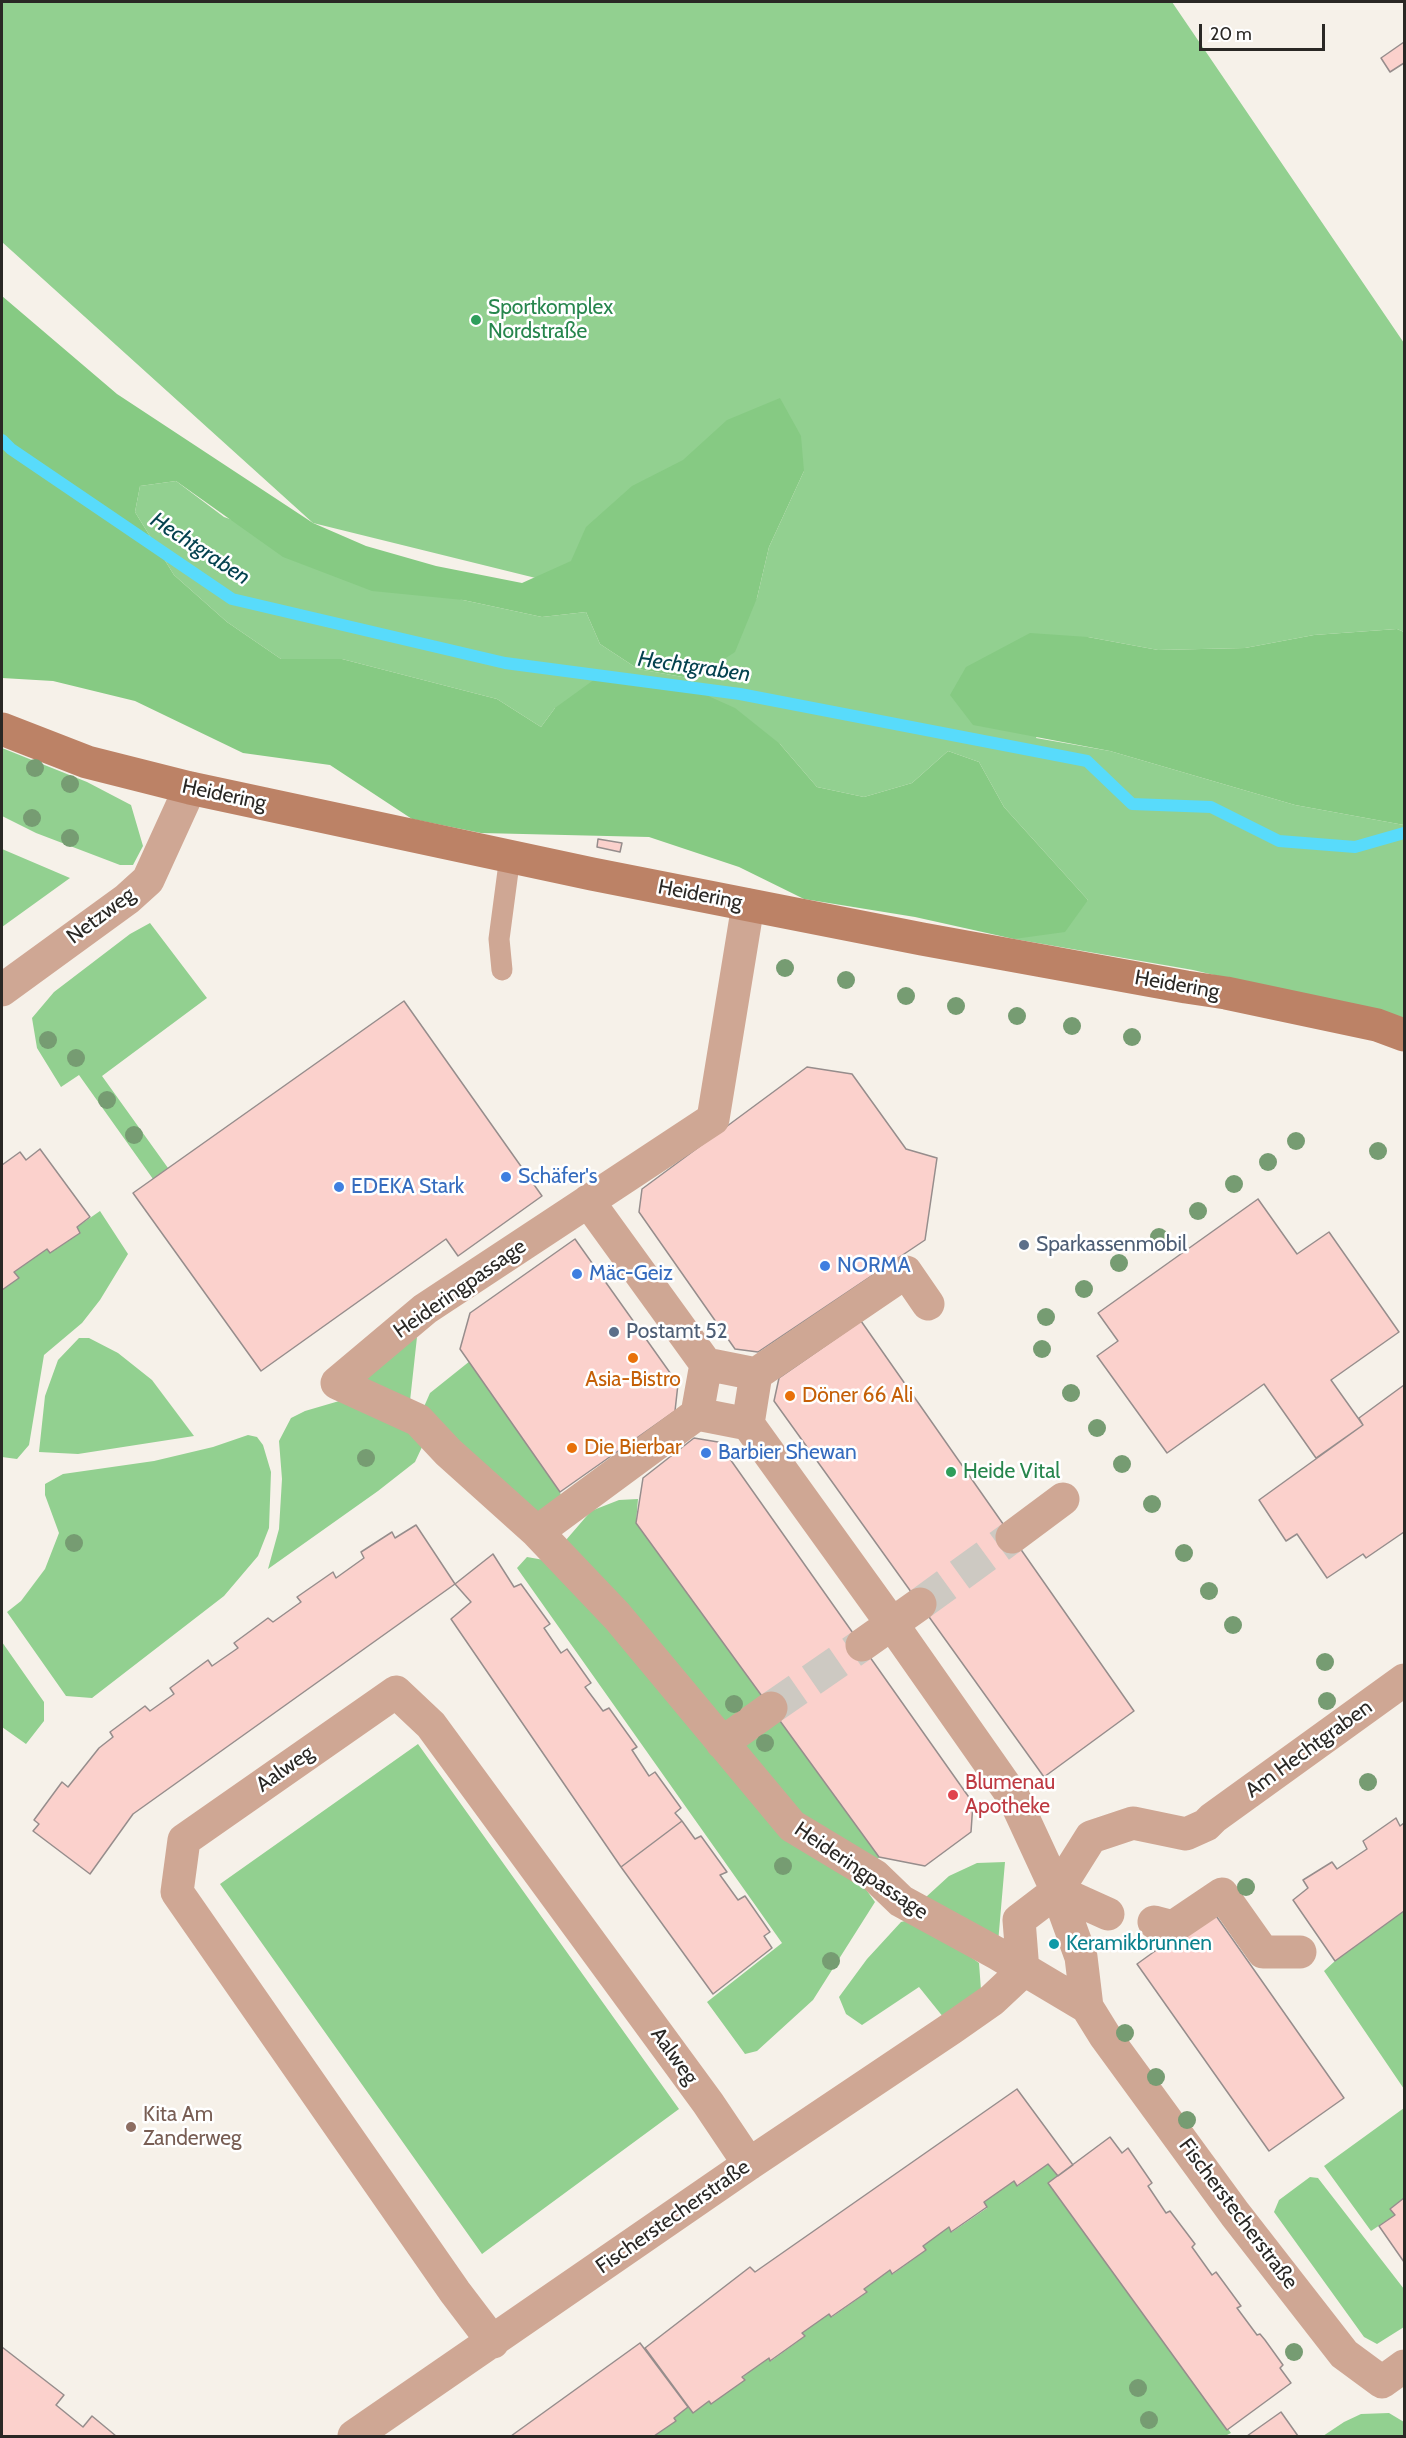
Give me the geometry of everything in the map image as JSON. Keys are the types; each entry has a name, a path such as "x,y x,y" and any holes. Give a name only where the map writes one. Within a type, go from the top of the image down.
{"street":[{"name":"Heidering","path":"2,729 87,762 190,788 748,905 1226,993 1377,1025 1404,1035"},
{"name":"Netzweg","path":"2,990 128,899 148,880 190,788"},
{"name":"Heideringpassage","path":"748,905 712,1119 425,1309 337,1383 418,1420 448,1452 537,1532 617,1616 792,1826 875,1876 901,1901 998,1954 1023,1971 1087,2007"},
{"path":"588,1201 706,1365 756,1374 906,1272 928,1304"},
{"path":"537,1532 697,1414 706,1365"},
{"path":"697,1414 748,1424 756,1374"},
{"name":"Heideringpassage","path":"748,1424 1014,1798 1056,1891 1081,1957 1087,2007 1105,2036"},
{"path":"1012,1537 1063,1499"},
{"path":"862,1645 920,1604"},
{"name":"Am Hechtgraben","path":"1056,1891 1090,1837 1133,1822 1186,1834 1206,1825 1404,1680"},
{"name":"Aalweg","path":"493,2342 455,2292 177,1892 184,1840 396,1692 430,1725 708,2103 749,2164"},
{"path":"722,1743 771,1708"},
{"path":"1023,1971 1019,1920 1056,1891 1108,1914"},
{"path":"1167,1929 1222,1894 1263,1952 1300,1952"},
{"name":"Fischerstecherstraße","path":"354,2436 749,2164 952,2028 992,2000 1023,1971"},
{"name":"Fischerstecherstraße","path":"1105,2036 1235,2214 1344,2354 1393,2374"}],"lane":[{"path":"502,970 499,939 510,856"}],"green space":[{"path":"2,2 1172,2 1404,343 1404,632 1397,629 1314,635 1245,648 1158,650 1088,637 1036,738 1110,751 1295,805 1404,825 1404,1025 1370,1012 1193,970 1014,939 1088,900 1004,807 979,762 948,751 912,783 864,797 817,787 780,744 555,708 541,727 497,699 342,659 281,659 227,622 174,575 135,512 140,486 176,481 224,517 463,600 542,617 586,612 600,644 638,669 694,679 757,598 769,547 804,471 560,584 313,523 2,242"},
{"path":"2,296 117,394 313,523 366,546 436,566 522,583 571,561 586,527 632,486 683,460 727,420 780,398 801,436 804,471 769,547 757,598 735,652 694,679 638,669 600,644 586,612 542,617 463,600 372,591 283,557 176,481 140,486 135,512 174,575 227,622 281,659 342,659 497,699 541,727 555,708 595,679 706,695 735,708 780,744 817,787 864,797 912,783 948,751 979,762 1004,807 1088,900 1065,932 1014,939 915,917 804,899 739,867 649,837 481,833 412,819 330,765 243,753 135,701 53,681 2,678"},
{"path":"1397,629 1404,632 1404,825 1295,805 1110,751 973,725 950,695 966,667 1030,633 1088,637 1158,650 1245,648 1314,635"},
{"path":"2,748 87,782 131,805 143,846 133,865 120,865 36,833 2,816"},
{"path":"2,849 70,878 2,927"},
{"path":"150,923 207,998 102,1076 168,1168 153,1179 79,1075 61,1087 37,1048 32,1018 54,992 130,934"},
{"path":"100,1211 128,1254 100,1300 82,1323 44,1355 29,1445 17,1459 2,1457 2,1290 18,1278 14,1272 47,1249 50,1253 80,1233 77,1227"},
{"path":"417,1337 410,1401 368,1390 364,1370"},
{"path":"79,1338 89,1338 118,1353 152,1380 194,1436 78,1454 39,1452 45,1396 58,1360"},
{"path":"470,1361 560,1492 562,1500 546,1515 526,1511 423,1409 430,1393"},
{"path":"346,1399 410,1432 422,1447 415,1462 268,1569 279,1529 282,1479 279,1441 291,1418 305,1411"},
{"path":"248,1435 257,1437 263,1445 271,1472 269,1528 258,1556 224,1596 92,1698 66,1696 7,1612 21,1601 45,1569 59,1533 45,1495 45,1484 63,1474 154,1461 213,1447"},
{"path":"638,1499 636,1523 879,1857 873,1867 803,1823 566,1540 591,1511 619,1500"},
{"path":"527,1557 544,1560 860,1881 875,1902 813,2000 757,2051 745,2054 707,2002 782,1943 517,1568"},
{"path":"2,1642 44,1702 44,1721 26,1744 2,1727"},
{"path":"418,1744 679,2109 482,2254 220,1884"},
{"path":"1005,1862 998,1943 926,1897 949,1876 977,1863"},
{"path":"1404,1911 1404,2089 1324,1971"},
{"path":"917,1918 979,1963 981,1990 952,2028 919,1987 862,2025 846,2014 839,1997 867,1959 901,1922"},
{"path":"1404,2108 1404,2198 1390,2209 1395,2215 1371,2231 1324,2166"},
{"path":"1048,2164 1058,2176 1048,2183 1231,2433 1225,2436 654,2436 675,2421 674,2418 688,2407 693,2412 709,2401 711,2404 744,2380 743,2377 754,2368 769,2358 771,2361 804,2337 802,2333 829,2314 832,2317 866,2293 864,2289 890,2270 893,2274 926,2250 923,2246 949,2227 952,2232 987,2208 984,2202 1014,2181 1018,2186"},
{"path":"1310,2177 1318,2178 1404,2289 1404,2327 1377,2344 1364,2337 1274,2212 1279,2200"},
{"path":"1389,2413 1404,2422 1404,2436 1323,2436 1361,2414"}],"building":[{"path":"1404,42 1404,63 1390,72 1381,58"},
{"path":"598,839 622,843 620,852 597,847"},
{"name":"EDEKA Stark","path":"404,1001 542,1196 458,1256 446,1239 261,1371 133,1193"},
{"path":"807,1067 852,1074 906,1149 937,1158 925,1240 758,1352 735,1349 639,1212 642,1189"},
{"path":"40,1149 90,1217 77,1227 80,1233 50,1253 47,1249 14,1272 19,1278 2,1290 2,1165 20,1152 26,1160"},
{"path":"1258,1199 1297,1254 1329,1232 1399,1332 1331,1380 1363,1425 1316,1458 1264,1384 1167,1453 1097,1356 1118,1341 1098,1313"},
{"path":"575,1239 678,1384 675,1411 560,1492 460,1349 470,1313"},
{"path":"861,1321 1134,1711 1044,1777 774,1401 779,1378"},
{"path":"1404,1385 1404,1532 1366,1558 1363,1554 1327,1578 1297,1534 1286,1541 1259,1500 1363,1425 1359,1418"},
{"path":"694,1438 718,1442 973,1803 971,1832 925,1866 879,1857 636,1523 643,1478"},
{"path":"416,1525 455,1584 133,1814 90,1874 33,1831 39,1824 34,1820 62,1782 68,1787 99,1748 113,1737 110,1732 145,1706 150,1711 174,1694 170,1688 208,1660 212,1666 238,1648 234,1643 268,1618 273,1622 301,1602 297,1597 333,1572 336,1578 364,1558 361,1552 392,1532 395,1538"},
{"path":"493,1554 514,1587 521,1584 550,1624 544,1628 561,1653 567,1649 591,1683 585,1687 603,1711 609,1708 637,1747 632,1750 649,1776 655,1772 681,1808 675,1813 682,1821 621,1867 451,1619 471,1602 455,1584"},
{"path":"1396,1818 1400,1826 1404,1823 1404,1911 1335,1961 1293,1900 1308,1888 1303,1880 1332,1862 1337,1869 1367,1849 1363,1841"},
{"path":"682,1821 695,1839 701,1836 727,1872 720,1875 738,1900 745,1896 770,1932 764,1936 772,1948 713,1994 621,1867"},
{"path":"1212,1910 1344,2098 1269,2151 1137,1964"},
{"path":"1017,2089 1073,2165 1058,2176 1048,2164 1017,2186 1014,2181 984,2202 987,2207 951,2232 949,2227 923,2246 926,2250 892,2274 890,2270 864,2289 867,2292 831,2317 829,2314 802,2333 805,2336 770,2361 769,2358 742,2377 745,2380 711,2404 709,2401 693,2413 645,2348 750,2267 755,2272"},
{"path":"1110,2137 1122,2153 1128,2148 1152,2183 1148,2186 1166,2213 1170,2211 1195,2244 1192,2247 1212,2275 1216,2272 1241,2306 1237,2308 1283,2365 1280,2368 1291,2383 1227,2430 1048,2183"},
{"path":"1404,2198 1404,2262 1379,2226 1395,2215 1390,2209"},
{"path":"640,2343 688,2407 674,2418 676,2421 654,2436 511,2436"},
{"path":"2,2347 64,2395 56,2405 83,2427 92,2416 116,2436 2,2436"},
{"path":"1281,2412 1298,2436 1247,2436"}],"waterway":[{"name":"Hechtgraben","path":"2,440 11,449 232,599 505,663 740,694 1087,761 1132,804 1211,807 1279,841 1355,847 1404,833"}],"tunnel":[{"path":"920,1604 1012,1537"},
{"path":"771,1708 862,1645"}],"place":[{"name":"Sportkomplex Nordstraße","path":"476,320"},
{"name":"Schäfer's","path":"506,1177"},
{"name":"EDEKA Stark","path":"339,1187"},
{"name":"Sparkassenmobil","path":"1024,1245"},
{"name":"NORMA","path":"825,1266"},
{"name":"Mäc-Geiz","path":"577,1274"},
{"name":"Postamt 52","path":"614,1332"},
{"name":"Asia-Bistro","path":"633,1358"},
{"name":"Döner 66 Ali","path":"790,1396"},
{"name":"Die Bierbar","path":"572,1448"},
{"name":"Barbier Shewan","path":"706,1453"},
{"name":"Heide Vital","path":"951,1472"},
{"name":"Blumenau Apotheke","path":"953,1795"},
{"name":"Keramikbrunnen","path":"1054,1944"},
{"name":"Kita Am Zanderweg","path":"131,2127"}]}
